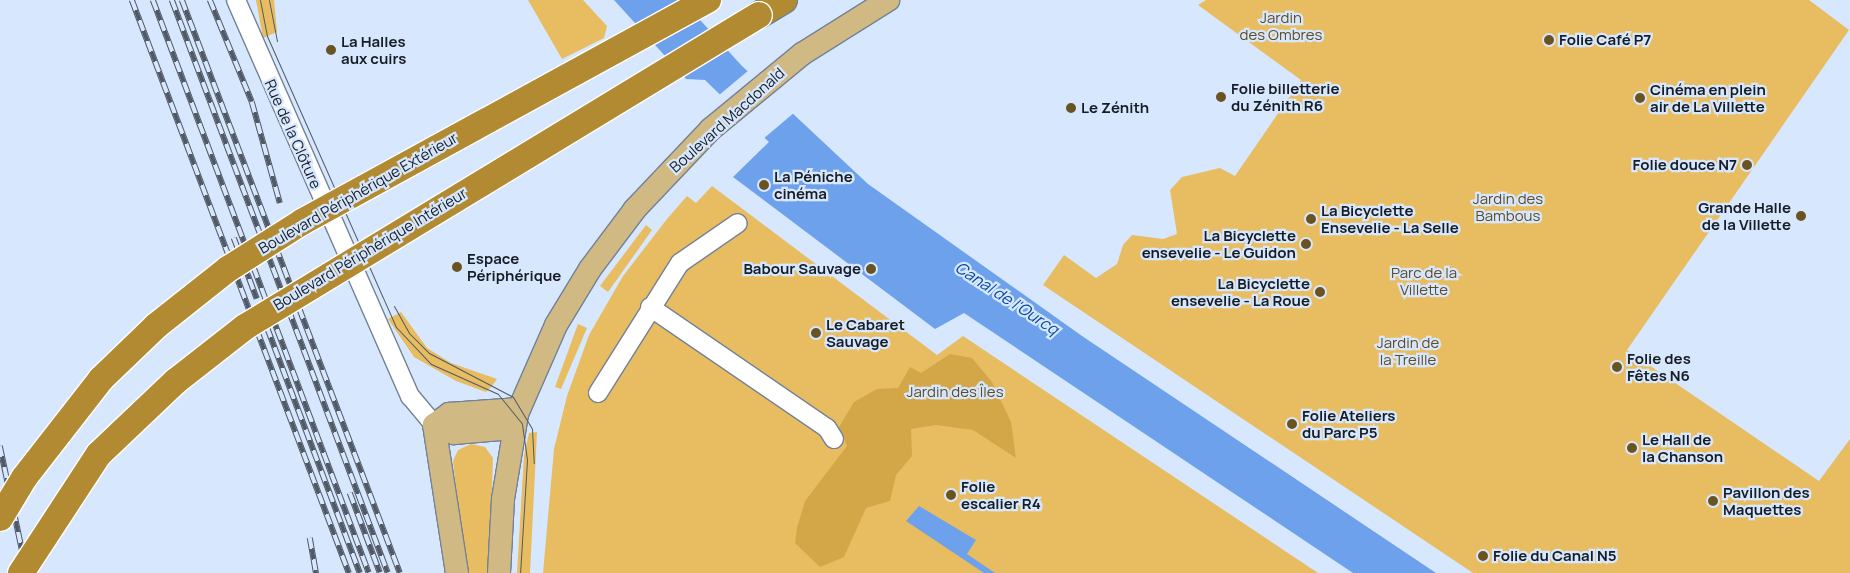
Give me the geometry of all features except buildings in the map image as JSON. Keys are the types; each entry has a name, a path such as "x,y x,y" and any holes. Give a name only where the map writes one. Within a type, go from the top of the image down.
{"highway":[{"name":"Boulevard Périphérique Extérieur","path":"0,518 24,478 101,379 156,326 228,269 302,222 708,0"},
{"name":"Boulevard Périphérique Intérieur","path":"21,573 98,454 176,381 245,327 784,0"}],"main road":[{"name":"Boulevard Macdonald","path":"499,573 516,418 566,306 608,243 669,171 727,116 795,60 888,0"},
{"path":"434,425 454,433 516,418"},
{"path":"434,425 457,573"}],"street":[{"name":"Rue de la Clôture","path":"236,0 410,396 434,425"},
{"path":"598,393 650,307 680,263 738,223"},
{"path":"650,307 827,428 834,439"}],"green space":[{"path":"256,0 274,0 277,32 263,38"},
{"path":"528,0 583,0 607,26 604,38 562,59"},
{"name":"Parc de la Villette","path":"1206,0 1809,0 1849,30 1627,350 1819,481 1850,439 1850,573 1473,573 1043,285 1064,255 1096,278 1117,264 1123,245 1132,235 1163,239 1177,234 1170,190 1182,177 1220,168 1235,176 1301,80 1198,5"},
{"path":"712,186 937,355 963,336 1318,573 543,573 554,449 567,396 589,335 623,276 667,219 687,196 696,203"},
{"path":"646,225 652,230 608,292 600,286"},
{"path":"401,312 427,348 451,363 497,379 492,386 486,392 456,381 414,357 388,319"},
{"path":"578,324 587,328 561,389 555,387"},
{"name":"Jardin des Îles","path":"950,354 972,358 992,382 1011,422 1016,458 973,430 936,425 911,429 912,456 896,475 890,501 866,508 844,557 820,567 795,543 797,528 805,501 847,446 839,427 854,402 877,389 898,388 910,367 921,373"},
{"path":"537,432 530,573 517,573 524,455 529,433"},
{"path":"471,444 485,447 493,458 489,573 466,573 453,461 458,450"}],"water":[{"name":"Canal de l'Ourcq","path":"614,0 682,0 741,65 868,184 1082,336 1436,573 1353,573 964,313 935,329 733,177 769,142 705,80 686,79"},
{"path":"919,506 976,540 967,554 995,573 984,573 906,521"}],"pier":[{"path":"749,70 795,112 763,139 718,96"}],"tram line":[{"path":"260,0 267,36 396,327 431,364 498,394 522,424 527,460 520,573"},
{"path":"269,0 277,41"},
{"path":"394,306 409,333 429,353 513,397 532,429 534,463"}],"railway":[{"path":"132,0 349,573"},
{"path":"153,0 369,573"},
{"path":"172,0 388,573"},
{"path":"182,0 400,573"},
{"path":"210,0 252,102 280,203"},
{"path":"234,238 257,299"},
{"path":"267,327 360,573"},
{"path":"0,446 27,573"},
{"path":"350,493 380,573"},
{"path":"310,538 316,573"}],"place":[{"name":"Folie Café P7","path":"1549,40"},
{"name":"La Halles aux cuirs","path":"331,50"},
{"name":"Folie billetterie du Zénith R6","path":"1221,97"},
{"name":"Cinéma en plein air de La Villette","path":"1640,98"},
{"name":"Le Zénith","path":"1071,108"},
{"name":"Folie douce N7","path":"1747,165"},
{"name":"La Péniche cinéma","path":"764,185"},
{"name":"Grande Halle de la Villette","path":"1801,216"},
{"name":"La Bicyclette Ensevelie - La Selle","path":"1311,219"},
{"name":"La Bicyclette ensevelie - Le Guidon","path":"1306,244"},
{"name":"Espace Périphérique","path":"457,267"},
{"name":"Babour Sauvage","path":"871,269"},
{"name":"La Bicyclette ensevelie - La Roue","path":"1320,292"},
{"name":"Le Cabaret Sauvage","path":"816,333"},
{"name":"Folie des Fêtes N6","path":"1617,367"},
{"name":"Folie Ateliers du Parc P5","path":"1292,424"},
{"name":"Le Hall de la Chanson","path":"1632,448"},
{"name":"Folie escalier R4","path":"951,495"},
{"name":"Pavillon des Maquettes","path":"1713,501"},
{"name":"Folie du Canal N5","path":"1483,556"}],"park label":[{"name":"Jardin des Ombres","path":"1281,26"},
{"name":"Jardin des Bambous","path":"1508,206"},
{"name":"Jardin de la Treille","path":"1408,350"}]}
